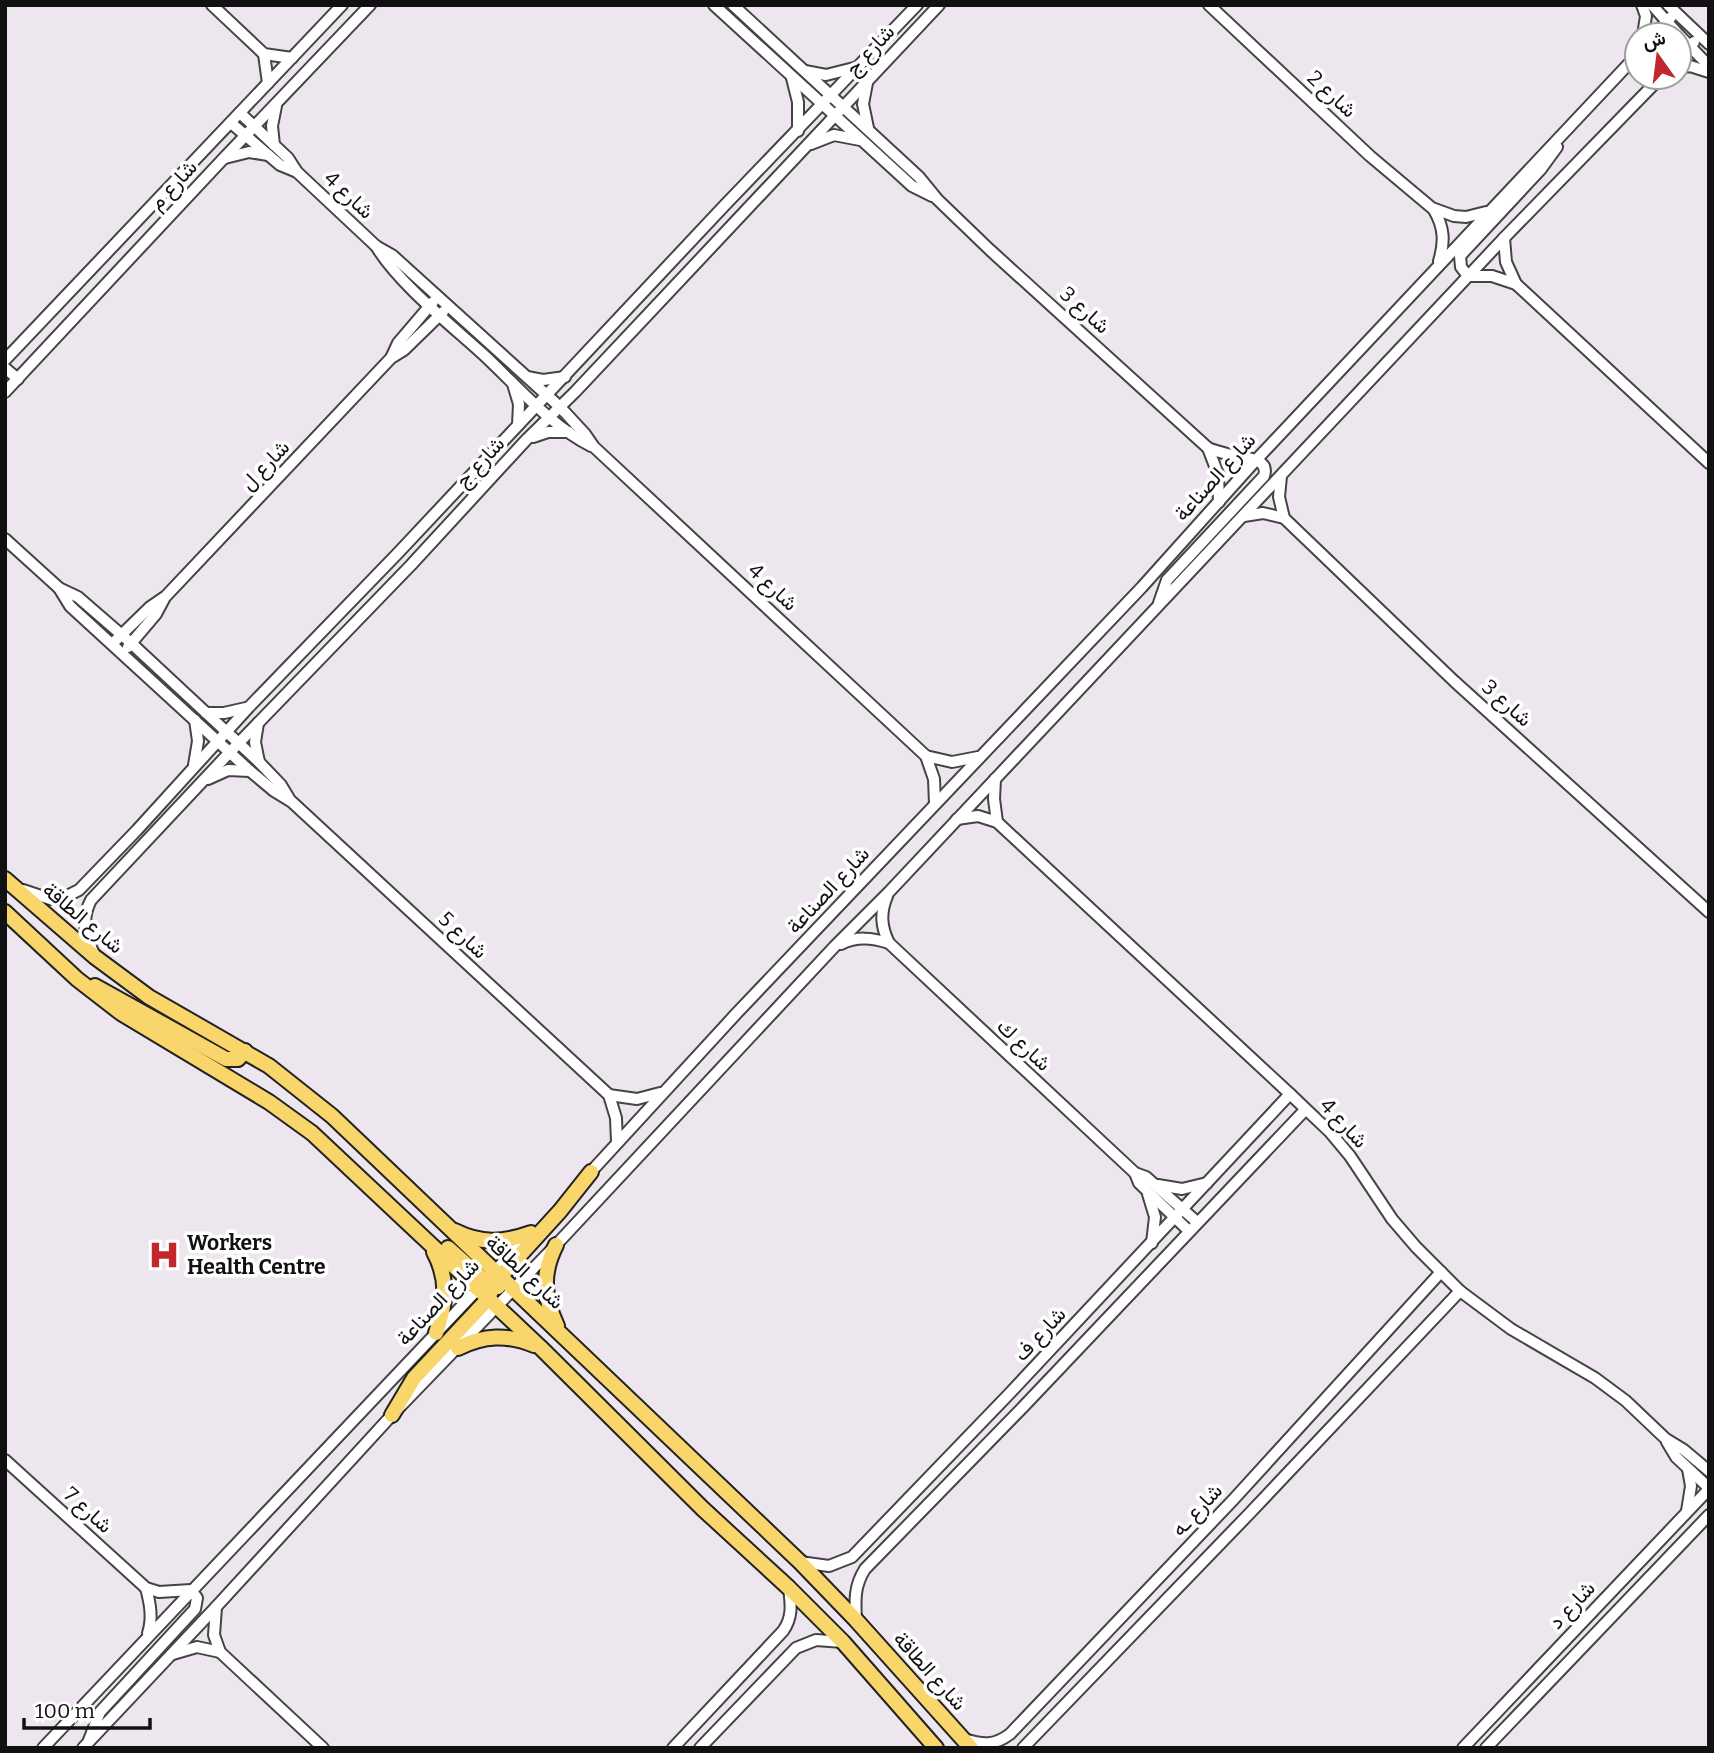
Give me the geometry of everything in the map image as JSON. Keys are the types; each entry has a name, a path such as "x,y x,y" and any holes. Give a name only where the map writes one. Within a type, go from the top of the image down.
{"main road":[{"name":"شارع الطاقة","path":"8,882 95,957 149,997 246,1051 292,1082 332,1116 446,1226 540,1347 703,1509 843,1642 936,1748"},
{"name":"شارع الطاقة","path":"5,912 101,998 147,1030 292,1117 428,1241 561,1334 800,1562 967,1743"},
{"path":"77,979 111,994 226,1059 238,1059 246,1051"},
{"path":"392,1415 414,1378 494,1289 591,1172"},
{"path":"381,1197 413,1216 494,1289 566,1347 599,1369"},
{"path":"446,1226 486,1242 531,1233"},
{"path":"428,1241 442,1270 446,1286 445,1302 436,1333"},
{"path":"556,1245 545,1271 544,1286 548,1306 561,1334"},
{"path":"458,1348 478,1339 499,1336 540,1347"}],"street":[{"path":"212,5 264,54 292,58"},
{"name":"شارع م","path":"5,360 342,5"},
{"name":"شارع م","path":"5,392 370,5"},
{"name":"شارع 3","path":"715,5 791,75 827,101 866,136 919,177 937,199 1208,448 1257,459"},
{"name":"شارع 3","path":"733,5 803,70 827,101"},
{"name":"شارع ج","path":"8,882 50,899 65,897 79,890 194,765 917,5"},
{"name":"شارع ج","path":"95,957 85,933 85,911 91,900 939,5"},
{"name":"شارع 2","path":"1209,5 1370,156 1432,208 1454,216 1466,217 1489,210"},
{"path":"1652,5 1670,13 1704,40"},
{"path":"1693,51 1709,66"},
{"path":"264,54 268,83"},
{"path":"803,70 826,75 859,66"},
{"name":"شارع الصناعة","path":"86,1745 216,1608 392,1415 458,1348 531,1233 1623,69"},
{"path":"791,75 798,102 798,131"},
{"path":"806,146 834,135 866,136 863,104 868,80"},
{"name":"شارع الصناعة","path":"43,1748 436,1333 556,1245 1468,276 1647,91"},
{"path":"274,145 273,118 278,101"},
{"name":"شارع 4","path":"240,113 288,158 297,172 376,246 392,255 512,381 551,416 572,427 926,756"},
{"name":"شارع 4","path":"231,123 280,165 297,172"},
{"path":"1516,284 1492,276 1468,276 1463,272 1460,261 1464,249 1541,169 1567,128"},
{"path":"223,159 240,153 268,155"},
{"path":"1432,208 1443,231 1443,244 1437,266"},
{"path":"149,210 164,223"},
{"path":"1504,238 1506,262 1516,284 1709,463"},
{"name":"شارع ل","path":"391,358 398,343 434,301"},
{"name":"شارع 4","path":"444,311 560,407 572,427"},
{"name":"شارع ل","path":"112,644 140,615 166,596 391,358 404,350 444,311"},
{"path":"5,368 18,379"},
{"path":"523,375 542,380 565,377"},
{"path":"512,381 519,404 518,425"},
{"path":"527,439 572,427 575,392"},
{"path":"1208,448 1218,474 1219,502"},
{"path":"1158,606 1167,580 1264,476 1265,466 1257,459"},
{"path":"1243,516 1263,513 1284,518 1279,497 1281,476"},
{"name":"شارع 3","path":"1284,518 1454,681 1709,912"},
{"name":"شارع 5","path":"5,540 59,587 78,597 131,643 206,713 250,771 292,802 609,1095"},
{"path":"398,553 411,565"},
{"name":"شارع 5","path":"59,587 70,606 195,720 222,736"},
{"name":"شارع ل","path":"122,653 156,614 166,596"},
{"path":"103,619 122,621 140,615"},
{"path":"144,628 144,647 152,663"},
{"path":"316,637 328,650"},
{"path":"206,713 224,713 249,707"},
{"path":"194,765 198,741 195,720"},
{"path":"258,723 255,742 259,761"},
{"name":"شارع 5","path":"234,748 259,761 292,802"},
{"path":"926,756 952,762 978,757"},
{"path":"926,756 934,779 935,804"},
{"path":"202,782 228,770 250,771"},
{"path":"957,819 978,816 997,822 994,799 996,778"},
{"name":"شارع 4","path":"997,822 1330,1132 1350,1156 1392,1219 1460,1291 1511,1329 1595,1378 1626,1401 1665,1439 1704,1462 1709,1471"},
{"path":"137,830 149,839"},
{"path":"889,892 883,905 882,918 883,931 889,943"},
{"path":"835,946 862,938 889,943"},
{"name":"شارع ك","path":"889,943 1135,1173 1146,1177 1150,1187 1193,1226"},
{"path":"617,1142 616,1118 609,1095 637,1100 664,1092"},
{"name":"شارع ف","path":"800,1562 829,1566 852,1557 1010,1394 1290,1094"},
{"name":"شارع ف","path":"856,1620 855,1591 865,1569 1305,1110"},
{"path":"1152,1243 1155,1217 1150,1187 1182,1189 1210,1182"},
{"name":"شارع ـه","path":"967,1743 989,1745 1010,1734 1233,1500 1441,1272"},
{"name":"شارع ـه","path":"1023,1748 1250,1514 1460,1291"},
{"path":"1010,1394 1024,1406"},
{"name":"شارع 4","path":"1665,1439 1676,1457 1709,1489"},
{"name":"شارع 7","path":"5,1460 146,1588"},
{"path":"1687,1511 1691,1494 1688,1469"},
{"name":"شارع د","path":"1464,1748 1709,1489"},
{"path":"1233,1500 1250,1514"},
{"name":"شارع د","path":"1489,1746 1709,1515"},
{"path":"1690,1535 1709,1525"},
{"path":"86,1745 100,1712 195,1609 197,1598 191,1590 159,1592 146,1588 151,1610 147,1636"},
{"path":"673,1748 783,1631 792,1612 789,1588"},
{"path":"216,1608 213,1626 220,1652"},
{"path":"700,1748 796,1648 816,1640 843,1642"},
{"path":"165,1660 186,1649 209,1648 220,1652 323,1748"}],"shaded area":[{"path":"5,5 1709,5 1709,1748 5,1748"}],"place":[{"name":"Workers Health Centre","path":"164,1255"}]}
